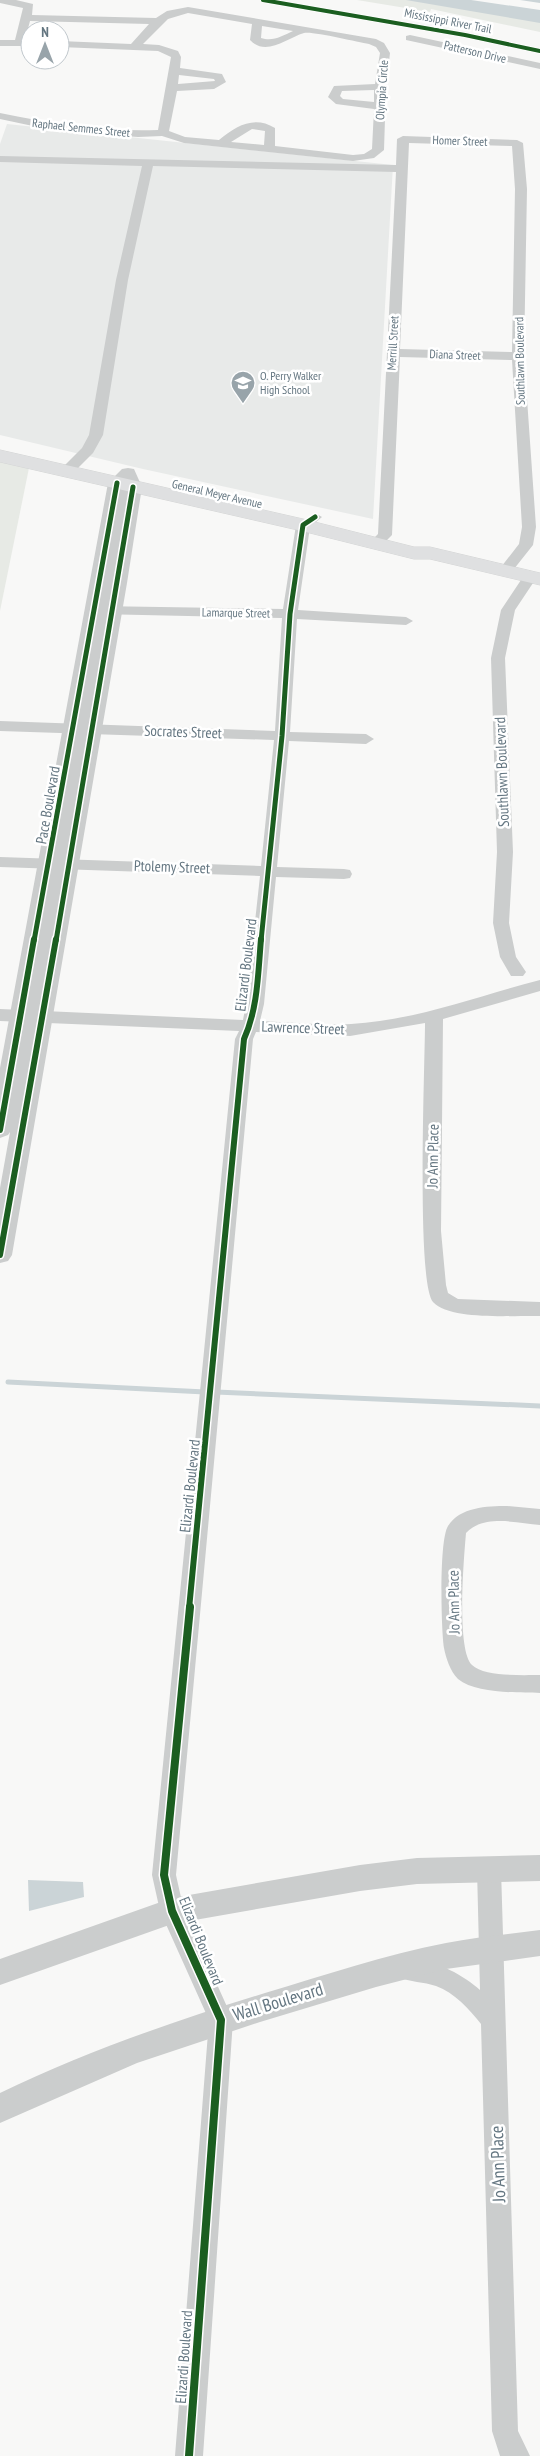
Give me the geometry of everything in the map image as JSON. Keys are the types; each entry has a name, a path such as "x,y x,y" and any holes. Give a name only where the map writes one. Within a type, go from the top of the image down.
{"main road":[{"name":"General Meyer Avenue","path":"0,444 73,467 126,481 309,521 380,539 414,553 430,552 535,578"},
{"name":"General Meyer Avenue","path":"0,456 73,467"}],"street":[{"path":"2,0 28,5 26,18 158,22"},
{"name":"Olympia Circle","path":"135,46 158,22 170,13 188,10 372,41 380,45 384,50 385,57 380,87 378,150 375,154 353,158 184,140 163,133"},
{"path":"257,22 255,40 265,43 278,42 304,30"},
{"path":"424,28 467,50"},
{"name":"Patterson Drive","path":"410,38 540,66"},
{"path":"0,43 20,43"},
{"path":"70,44 135,46 159,48 172,52 176,57 175,71 163,133"},
{"path":"172,88 214,86 221,82 218,76 175,71"},
{"path":"380,87 338,88 334,97 340,102 380,106"},
{"name":"Raphael Semmes Street","path":"0,116 74,129 138,134 163,133"},
{"path":"221,144 240,129 257,126 271,130 269,149"},
{"name":"Homer Street","path":"403,139 517,143"},
{"name":"Merrill Street","path":"380,539 403,139"},
{"name":"Southlawn Boulevard","path":"505,571 526,545 528,538 518,356 521,189 517,143"},
{"path":"0,159 400,169"},
{"path":"73,467 94,442 96,435 122,280 148,163"},
{"name":"Diana Street","path":"392,353 518,356"},
{"name":"Pace Boulevard","path":"0,1255 7,1176 43,1016 60,864 126,481"},
{"name":"Elizardi Boulevard","path":"189,2456 221,2020 172,1911 164,1875 244,1039 250,1026 255,1004 282,736 290,614 309,521"},
{"name":"Southlawn Boulevard","path":"517,972 508,957 501,923 505,852 498,658 508,610 535,578"},
{"name":"Lamarque Street","path":"104,610 290,614 406,620"},
{"name":"Socrates Street","path":"0,726 366,739"},
{"name":"Ptolemy Street","path":"0,862 344,874"},
{"name":"Pace Boulevard","path":"0,1130 22,1015 60,864"},
{"name":"Lawrence Street","path":"0,1015 350,1030 390,1026 537,991"},
{"name":"Jo Ann Place","path":"434,1014 432,1255 436,1285 440,1296 454,1306 540,1309"},
{"path":"456,1530 464,1520 482,1515 540,1517"},
{"name":"Jo Ann Place","path":"456,1530 452,1607 457,1661 464,1672 484,1679 540,1684"},
{"path":"0,1972 172,1911 360,1878 417,1871 540,1868"},
{"name":"Jo Ann Place","path":"489,1869 505,2431 510,2448 516,2456"},
{"name":"Wall Boulevard","path":"0,2109 33,2092 137,2048 350,1980 448,1956 540,1943"},
{"path":"398,1968 431,1973 445,1978 475,1999 494,2021"}],"shaded area":[{"path":"357,0 417,0 540,21 540,32 431,9 430,12"},
{"path":"406,0 540,0 540,23"},
{"path":"7,124 393,165 373,519 143,469 0,435 0,144"},
{"path":"0,457 30,463 0,611"},
{"path":"28,1880 83,1882 84,1897 29,1911"}],"pier":[{"path":"471,0 520,0 540,3 540,10"}],"waterway":[{"path":"8,1382 205,1392"},
{"path":"216,1392 540,1406"}],"cycle path":[{"name":"Mississippi River Trail","path":"263,0 465,35 540,51"},
{"path":"0,1130 117,483"},
{"path":"0,1255 71,857 133,487"},
{"path":"189,2456 221,2020 172,1911 164,1875 244,1039 250,1026 255,1004 282,736 290,614 303,525 315,517"}],"place":[{"name":"O. Perry Walker High School","path":"243,404"}]}
